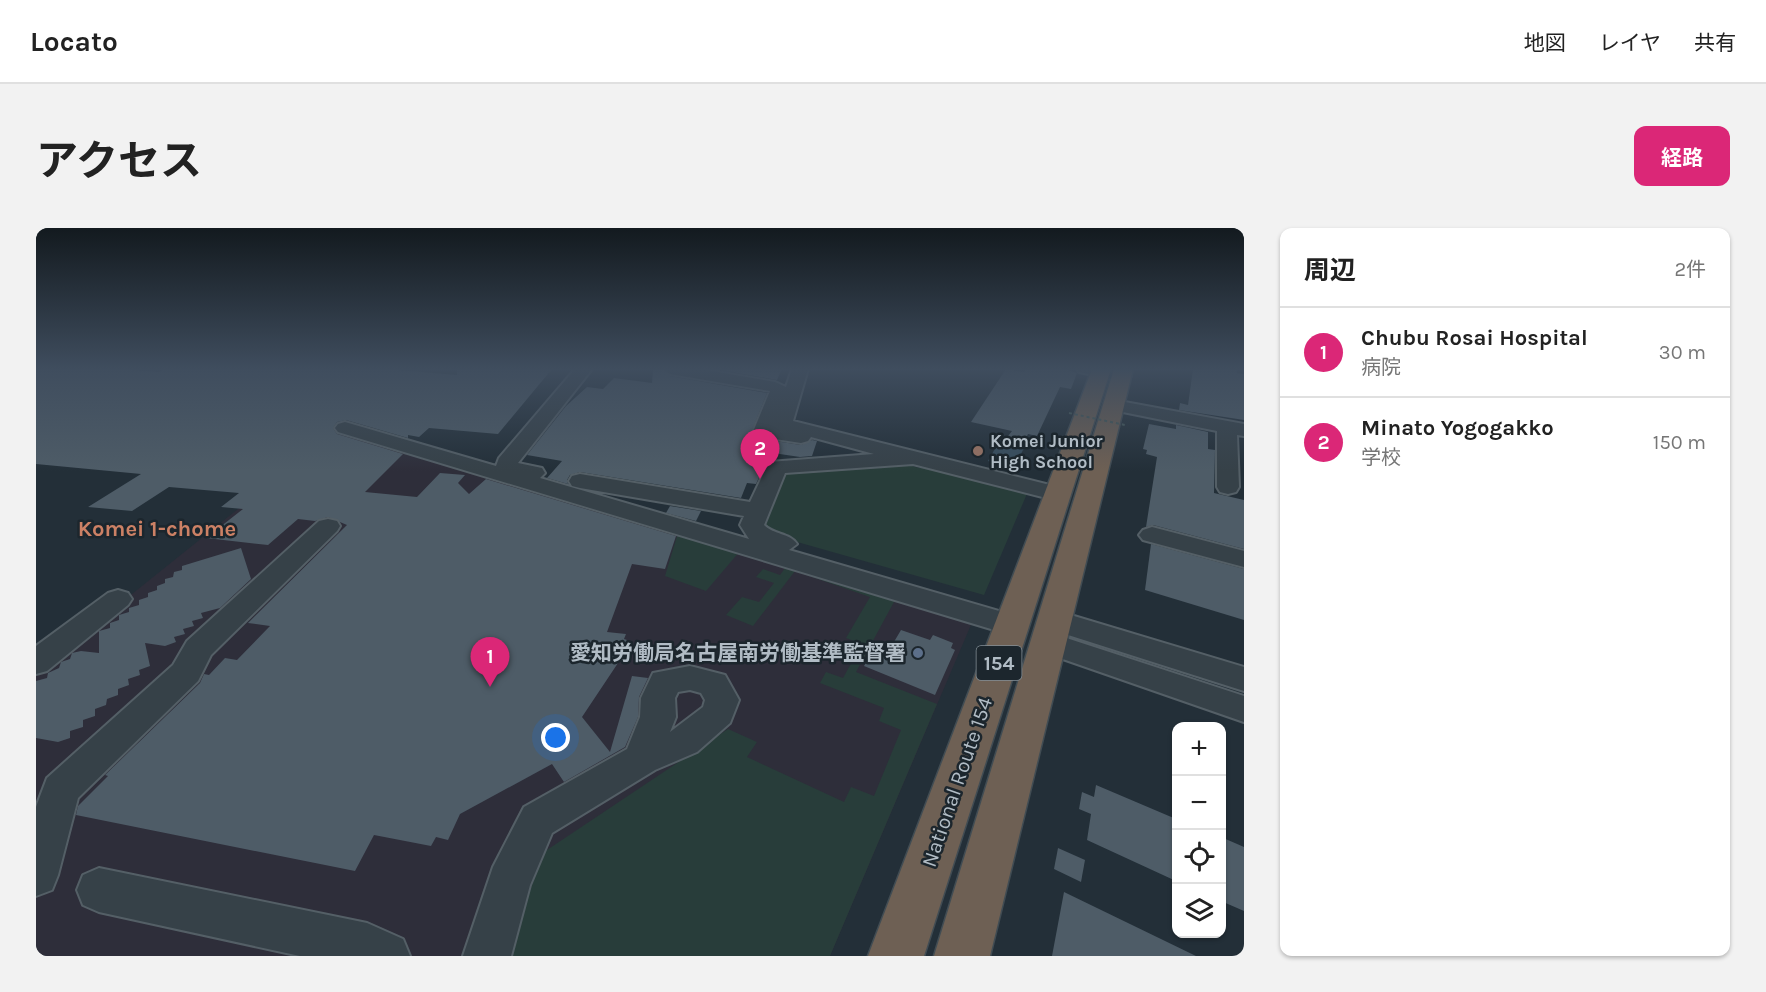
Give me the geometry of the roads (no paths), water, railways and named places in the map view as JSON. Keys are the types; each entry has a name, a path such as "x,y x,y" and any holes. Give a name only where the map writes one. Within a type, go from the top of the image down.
{"highway":[{"name":"National Route 154","path":"896,956 1058,494 1102,403"},
{"name":"154","path":"962,956 1051,632 1106,403"}],"street":[{"path":"556,403 507,463 507,466 513,470 758,512"},
{"path":"773,403 763,432 837,444 834,463"},
{"path":"789,403 782,424 1058,494"},
{"path":"1164,403 1235,428 1228,487"},
{"path":"345,428 1015,617"},
{"path":"915,458 777,467 752,525 756,533 765,538 1015,617"},
{"path":"36,875 61,790 186,673 198,649 328,526"},
{"path":"1152,535 1244,559"},
{"path":"36,663 117,599"},
{"path":"1051,632 1244,679"},
{"path":"1051,632 1244,709"},
{"path":"487,956 528,835 538,820 642,759"},
{"path":"99,890 367,947 386,956"}],"place":[{"name":"Komei Junior High School","path":"978,451"},
{"name":"Minato Yogogakko","path":"760,479"},
{"name":"愛知労働局名古屋南労働基準監督署","path":"918,653"},
{"name":"Chubu Rosai Hospital","path":"490,687"}],"district":[{"name":"Komei 1-chome","path":"157,528"}]}
